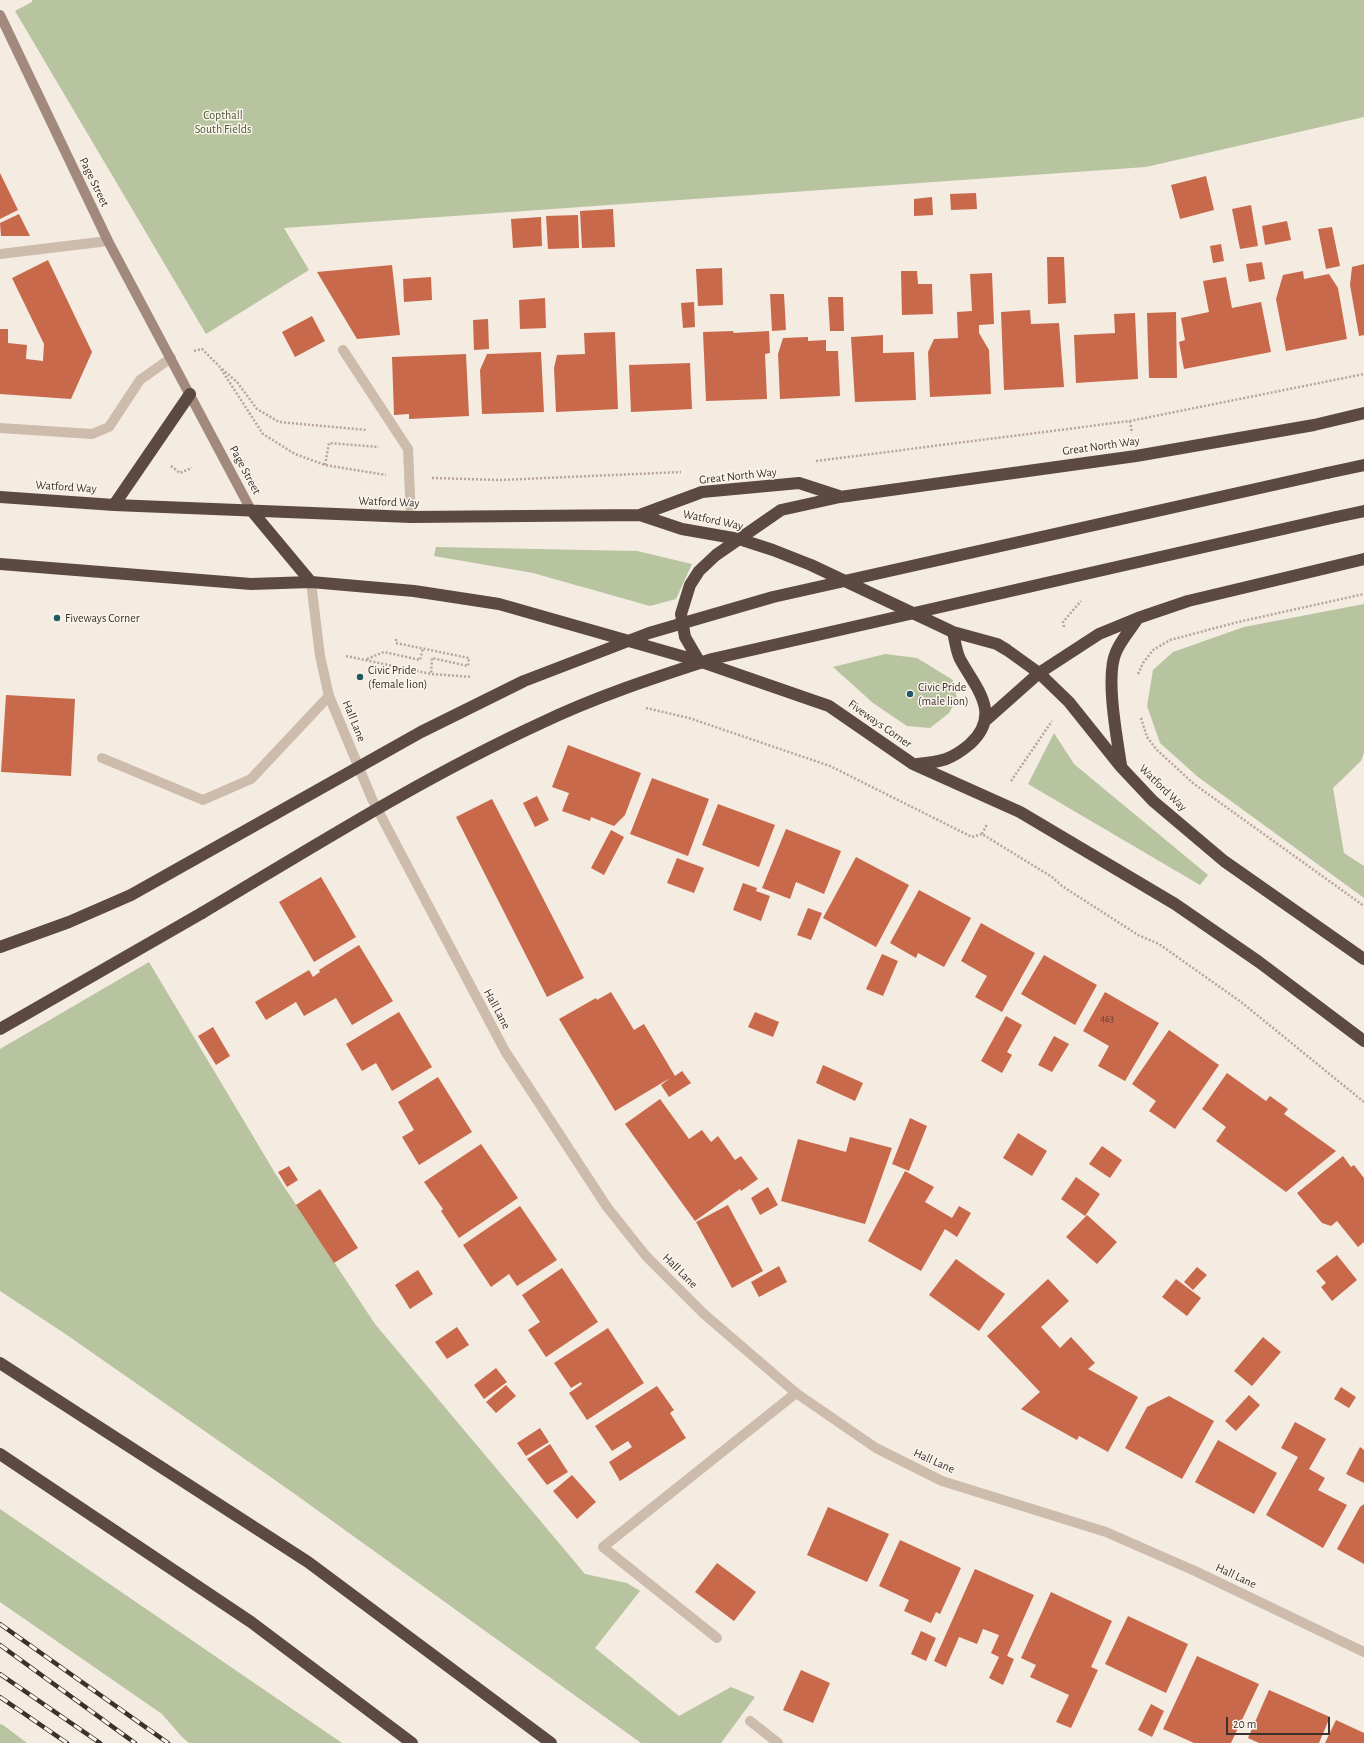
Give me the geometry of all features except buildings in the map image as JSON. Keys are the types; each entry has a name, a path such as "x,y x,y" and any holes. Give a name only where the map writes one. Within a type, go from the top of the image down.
{"highway":[{"path":"114,505 190,394"},
{"name":"Great North Way","path":"739,539 781,510 840,497 1136,456 1314,425 1364,414"},
{"path":"0,947 69,922 131,895 421,732 524,681 649,633 773,597 1364,465"},
{"name":"Great North Way","path":"640,515 702,492 710,491 799,483 840,497"},
{"name":"Watford Way","path":"0,497 114,505 410,517 640,515 682,529 739,539 773,550 811,565 953,632 997,644 1039,673 1069,702 1121,766 1154,801 1224,861 1364,959"},
{"path":"251,510 311,582"},
{"path":"0,1029 202,913 417,785 540,723 634,684 712,659 1364,511"},
{"path":"699,661 685,637 682,614 690,585 699,571 716,555 739,539"},
{"path":"985,721 1039,673 1099,634 1138,618 1188,601 1364,559"},
{"path":"0,564 251,584 311,582 414,591 499,604 699,661"},
{"path":"1121,766 1113,708 1112,678 1115,653 1138,618"},
{"path":"953,632 960,658 980,691 984,704 985,721"},
{"name":"Fiveways Corner","path":"699,661 829,706 913,764 938,762 956,755 975,739 985,721"},
{"path":"913,764 1020,812 1175,904 1259,962 1364,1042"},
{"path":"0,1363 308,1562 551,1743"},
{"path":"0,1454 251,1622 412,1743"}],"street":[{"name":"Page Street","path":"0,15 108,241 251,510"},
{"path":"0,254 108,241"},
{"path":"343,350 408,449 410,517"},
{"path":"0,428 92,434 109,427 140,380 171,358"},
{"name":"Hall Lane","path":"311,582 320,656 329,696 372,799 505,1051 607,1207 646,1256 699,1309 796,1393 876,1448 942,1480 1106,1532 1195,1571 1364,1652"},
{"path":"102,758 203,800 251,779 329,696"},
{"path":"717,1638 603,1547 796,1393"},
{"path":"750,1722 778,1743"}],"path":[{"path":"171,358 202,349 237,382 257,409 279,422 375,431"},
{"path":"219,366 263,434 295,454 325,465 363,472 409,477 501,480 687,471"},
{"path":"814,461 1130,421 1364,374"},
{"path":"1130,421 1132,430"},
{"path":"259,437 263,434"},
{"path":"325,465 330,443 382,448 380,442"},
{"path":"167,463 180,473 192,468"},
{"path":"1135,680 1143,663 1153,650 1170,640 1238,622 1364,594"},
{"path":"396,639 396,643 469,658 468,666 432,658 431,674"},
{"path":"367,659 384,652 420,660 423,648"},
{"path":"346,656 367,659 431,674 478,678"},
{"path":"640,707 689,718 830,766 972,837 982,834 1052,877 1062,886 1138,935 1159,944 1241,1002 1364,1102"},
{"path":"1139,711 1147,736 1157,750 1194,784 1364,906"},
{"path":"1014,775 1055,718"}],"green space":[{"name":"Copthall South Fields","path":"32,0 1364,0 1364,117 1146,167 284,228 309,270 206,334 15,11 32,2"},
{"path":"436,547 637,551 692,564 676,599 650,606 533,573 434,556"},
{"path":"1364,604 1364,753 1361,761 1333,788 1344,853 1364,866 1364,898 1198,777 1160,743 1147,706 1153,670 1173,652 1244,627"},
{"path":"885,654 917,658 953,680 957,699 949,713 930,728 907,726 873,703 833,667"},
{"path":"1054,733 1074,764 1208,875 1200,885 1028,784"},
{"path":"149,962 275,1173 375,1324 585,1574 627,1583 640,1591 595,1648 679,1716 731,1687 755,1697 721,1743 641,1743 292,1492 64,1333 0,1291 0,1049"},
{"path":"0,1509 342,1743 189,1743 162,1714 0,1602"},
{"path":"0,1724 3,1725 27,1743 0,1743"}],"railway":[{"path":"0,1624 168,1743"},
{"path":"0,1645 135,1743"},
{"path":"0,1674 100,1743"},
{"path":"0,1697 67,1743"}],"place":[{"name":"Fiveways Corner","path":"57,618"},
{"name":"Civic Pride (female lion)","path":"360,677"},
{"name":"Civic Pride (male lion)","path":"910,694"}]}
